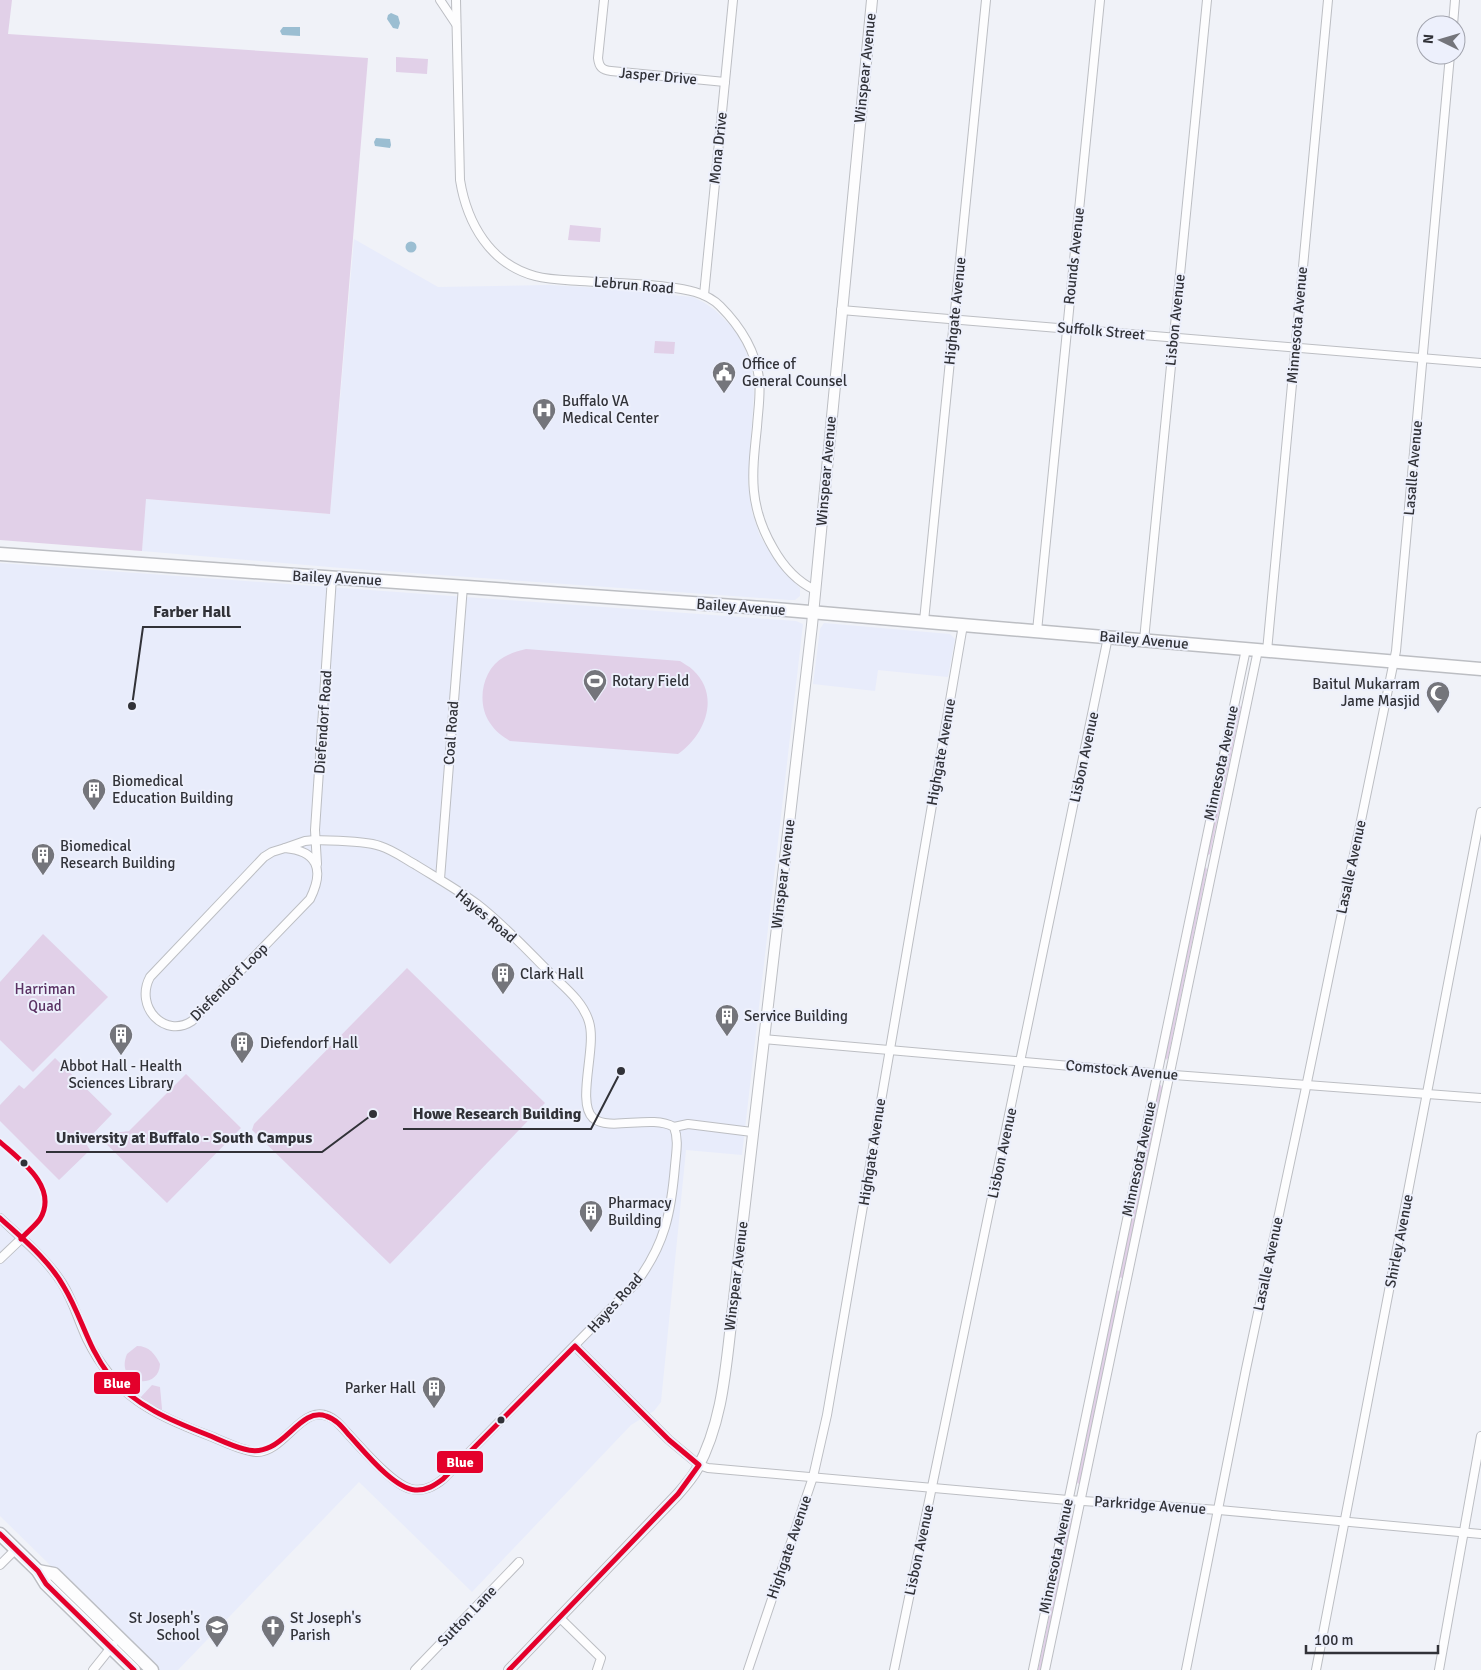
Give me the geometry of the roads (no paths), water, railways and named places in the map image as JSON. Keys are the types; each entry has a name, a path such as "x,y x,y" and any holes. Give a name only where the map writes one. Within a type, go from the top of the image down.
{"main road":[{"name":"Bailey Avenue","path":"0,554 813,612 1481,669"},
{"path":"0,1534 38,1571 46,1584 115,1643 152,1670"},
{"path":"115,1643 134,1670"}],"street":[{"path":"440,0 456,24"},
{"name":"Lebrun Road","path":"456,0 460,180 464,202 471,220 485,243 504,260 517,269 534,276 552,280 657,286 689,290 718,304 736,324 750,346 755,359 760,390 752,481 754,499 762,527 775,552 794,576 803,584 815,590"},
{"name":"Jasper Drive","path":"604,0 598,58 598,64 601,68 611,71 725,82"},
{"name":"Mona Drive","path":"704,296 733,0"},
{"name":"Winspear Avenue","path":"509,1670 678,1494 699,1465 713,1431 722,1392 813,612 872,0"},
{"name":"Highgate Avenue","path":"924,622 986,0"},
{"name":"Rounds Avenue","path":"1037,631 1100,0"},
{"name":"Lisbon Avenue","path":"1144,640 1207,0"},
{"name":"Minnesota Avenue","path":"1045,1670 1257,650 1294,347 1328,0"},
{"path":"1454,15 1455,0"},
{"name":"Lasalle Avenue","path":"1186,1670 1246,1369 1396,651 1449,65"},
{"name":"Suffolk Street","path":"842,310 1481,363"},
{"name":"Diefendorf Road","path":"317,867 315,840 332,577"},
{"name":"Coal Road","path":"440,879 463,586"},
{"name":"Highgate Avenue","path":"748,1670 813,1477 827,1414 963,625"},
{"name":"Lisbon Avenue","path":"894,1670 1108,637"},
{"name":"Minnesota Avenue","path":"1033,1670 1200,860 1257,650"},
{"name":"Shirley Avenue","path":"1316,1670 1481,812"},
{"name":"Hayes Road","path":"0,1218 41,1257 64,1286 93,1350 107,1373 129,1396 145,1408 164,1418 248,1451 256,1452 273,1446 310,1416 319,1414 328,1416 337,1422 391,1476 402,1485 412,1489 435,1486 444,1480 636,1283 659,1246 668,1221 678,1142 674,1127 660,1122 615,1124 601,1122 591,1116 586,1101 592,1037 589,1020 583,1008 492,916 440,879 396,854 378,845 315,840 305,841 285,848"},
{"path":"285,848 299,849 309,854 317,867"},
{"name":"Diefendorf Loop","path":"285,848 264,857 150,977 146,987 146,1002 148,1008 158,1020 182,1026 192,1021 306,905 314,893 317,867"},
{"path":"1200,860 1214,864"},
{"name":"Comstock Avenue","path":"763,1038 1157,1073 1481,1098"},
{"path":"674,1127 688,1124 752,1132"},
{"path":"0,1259 21,1238"},
{"path":"1113,1284 1125,1286"},
{"path":"575,1346 669,1440 699,1465"},
{"path":"1439,1670 1481,1436"},
{"name":"Parkridge Avenue","path":"699,1465 708,1468 1068,1500 1219,1510 1481,1534"},
{"path":"0,1565 16,1549"},
{"name":"Sutton Lane","path":"415,1670 519,1562"},
{"path":"559,1617 601,1658 597,1670"},
{"path":"93,1670 115,1643"}],"water":[{"path":"391,13 398,16 400,23 398,29 393,28 387,19"},
{"path":"283,27 300,27 300,36 282,35 280,31"},
{"path":"376,138 390,139 390,148 375,146"},
{"path":"411,241 417,247 411,253 405,247"}],"place":[{"name":"Office of General Counsel","path":"724,394"},
{"name":"Buffalo VA Medical Center","path":"544,431"},
{"name":"Rotary Field","path":"595,702"},
{"name":"Farber Hall","path":"132,706"},
{"name":"Baitul Mukarram Jame Masjid","path":"1438,714"},
{"name":"Biomedical Education Building","path":"94,811"},
{"name":"Biomedical Research Building","path":"43,876"},
{"name":"Clark Hall","path":"503,995"},
{"name":"Service Building","path":"727,1037"},
{"name":"Abbot Hall - Health Sciences Library","path":"121,1056"},
{"name":"Diefendorf Hall","path":"242,1064"},
{"name":"Howe Research Building","path":"621,1071"},
{"name":"University at Buffalo - South Campus","path":"373,1114"},
{"name":"Pharmacy Building","path":"591,1233"},
{"name":"Parker Hall","path":"434,1409"},
{"name":"St Joseph's School","path":"217,1648"},
{"name":"St Joseph's Parish","path":"273,1648"}],"park label":[{"name":"Harriman Quad","path":"45,998"}]}
